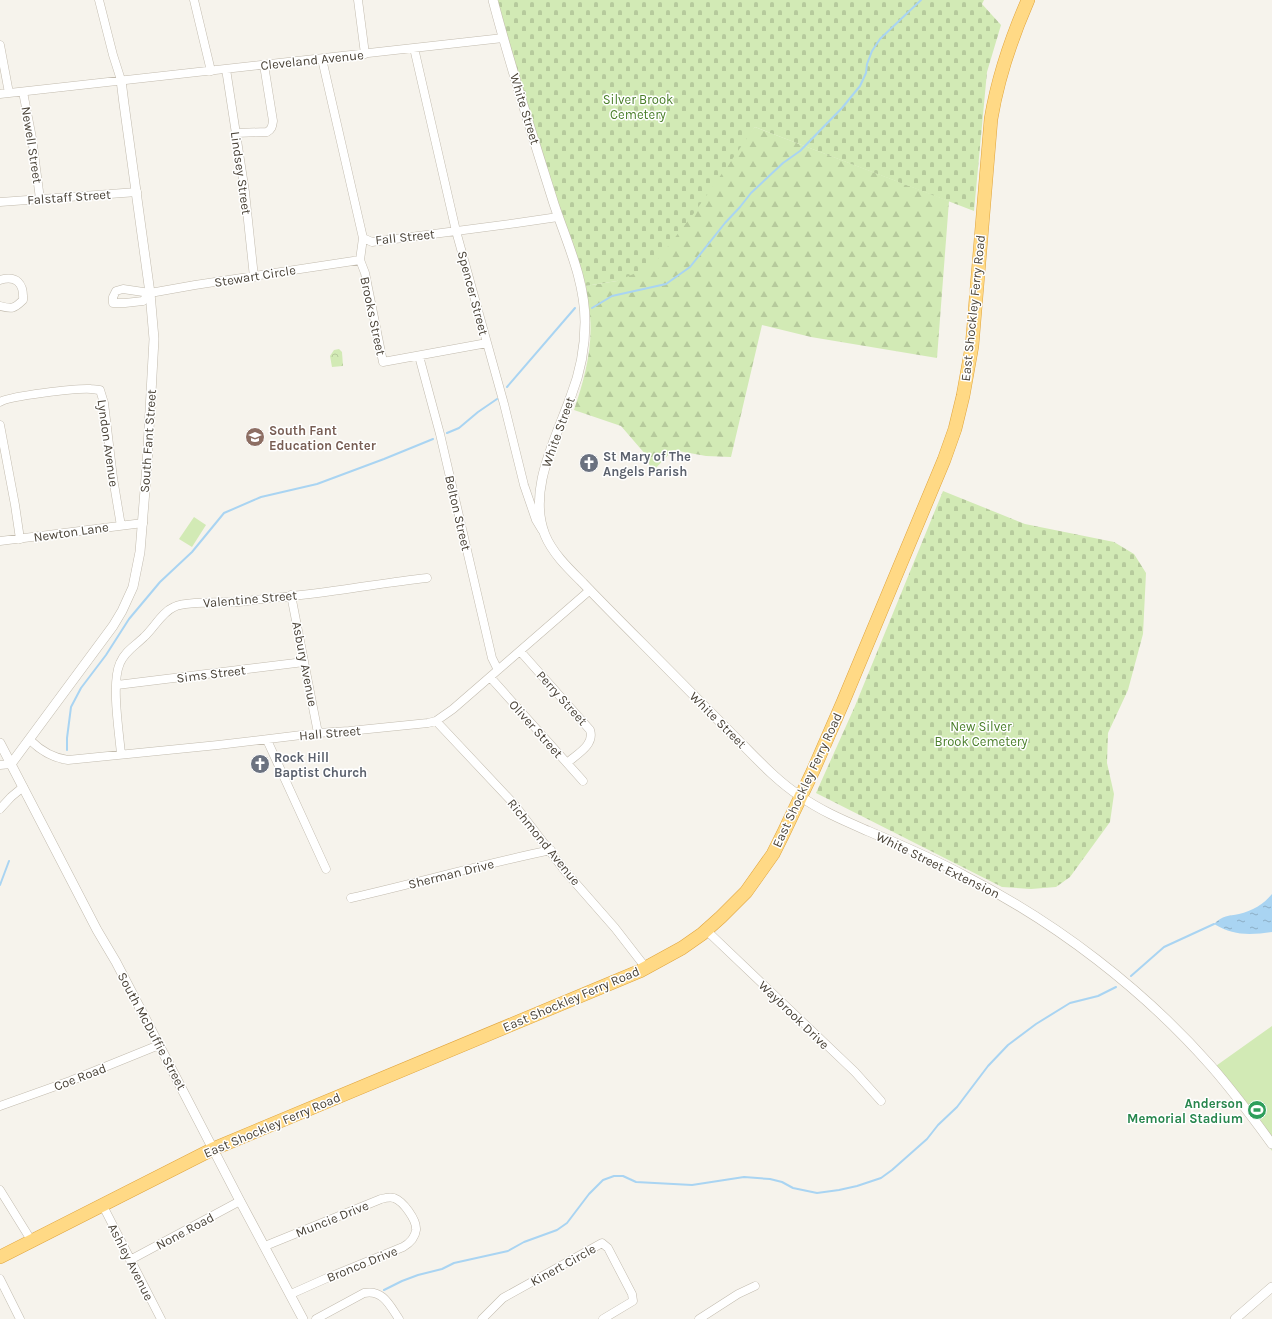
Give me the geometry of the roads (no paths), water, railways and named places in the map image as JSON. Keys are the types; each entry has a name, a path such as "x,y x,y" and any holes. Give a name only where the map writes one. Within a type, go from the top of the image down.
{"highway":[{"name":"East Shockley Ferry Road","path":"0,1256 213,1149 646,968 682,948 706,930 738,901 758,875 784,834 802,797 860,662 949,446 966,385 972,346 991,119 997,85 1008,48 1028,0"}],"street":[{"path":"99,0 121,80"},
{"path":"194,0 211,71"},
{"path":"358,0 365,54"},
{"name":"White Street","path":"493,0 503,38 558,217 577,267 584,310 585,330 578,375 572,396 550,449 542,483 540,506 544,534 556,554 590,590 768,770 802,797"},
{"name":"Cleveland Avenue","path":"0,94 503,38"},
{"name":"Newell Street","path":"0,45 9,93"},
{"name":"Spencer Street","path":"414,48 456,231 529,499 536,520 544,534"},
{"name":"Fall Street","path":"322,59 363,238 372,242 558,217"},
{"path":"235,133 267,132 272,128 273,121 264,65"},
{"name":"Lindsey Street","path":"226,69 245,192 254,277"},
{"name":"South Fant Street","path":"11,764 113,626 133,587 137,570 143,523 154,339 150,293 121,80"},
{"name":"Newell Street","path":"23,92 32,138 40,199"},
{"name":"Falstaff Street","path":"0,202 137,192"},
{"name":"Brooks Street","path":"363,238 360,260 365,274 383,362 487,343"},
{"name":"Stewart Circle","path":"150,293 360,260"},
{"path":"0,280 12,279 18,282 24,290 23,300 18,306 12,309 0,306"},
{"name":"Belton Street","path":"419,356 440,434 492,658 498,670"},
{"name":"Lyndon Avenue","path":"0,402 13,398 47,393 91,389 100,390 104,403 120,526"},
{"path":"0,425 20,539"},
{"name":"Newton Lane","path":"0,541 143,523"},
{"name":"Valentine Street","path":"121,754 117,705 117,673 122,658 131,648 144,638 164,614 172,607 183,604 230,602 339,590 427,578"},
{"name":"Hall Street","path":"30,740 38,748 59,758 68,760 267,740 318,733 428,724 436,721 454,709 590,590"},
{"name":"Asbury Avenue","path":"291,595 318,733"},
{"name":"Perry Street","path":"520,651 590,730 592,737 589,744 567,763"},
{"name":"Sims Street","path":"117,685 304,662"},
{"name":"Oliver Street","path":"490,677 583,781"},
{"name":"Richmond Avenue","path":"436,721 514,804 551,850 565,871 646,968"},
{"path":"267,740 326,869"},
{"name":"South McDuffie Street","path":"0,743 303,1319"},
{"path":"0,765 11,764"},
{"path":"0,809 23,787"},
{"name":"White Street Extension","path":"802,797 818,807 930,858 987,887 1024,910 1092,957 1139,995 1169,1022 1197,1051 1228,1087 1272,1144"},
{"name":"Sherman Drive","path":"351,898 551,850"},
{"name":"Waybrook Drive","path":"706,930 855,1072 881,1101"},
{"name":"Coe Road","path":"0,1106 70,1081 159,1045"},
{"path":"0,1190 31,1240"},
{"name":"Muncie Drive","path":"265,1246 381,1199 393,1197 400,1201"},
{"name":"None Road","path":"130,1260 240,1201"},
{"name":"Bronco Drive","path":"291,1294 409,1244 416,1229 415,1223 408,1210 400,1201"},
{"name":"Ashley Avenue","path":"102,1204 161,1319"},
{"name":"Kinert Circle","path":"482,1319 503,1298 602,1244 608,1248 632,1294 633,1301 603,1319"},
{"path":"0,1279 20,1319"},
{"path":"698,1319 738,1294 754,1286"},
{"path":"1235,1319 1272,1287"},
{"path":"316,1319 364,1293 370,1292 375,1292 385,1299 399,1319"}],"water":[{"path":"1272,894 1272,932 1242,934 1228,931 1214,924 1223,917 1244,913 1253,909"}],"waterway":[{"path":"592,308 612,296 666,284 690,267 751,193 783,163 800,151 842,108 860,86 866,73 867,64 872,51 880,39 921,0"},
{"path":"507,387 575,308"},
{"path":"447,433 459,428 497,399"},
{"path":"67,750 71,707 81,688 106,655 129,619 160,582 192,552 224,513 261,497 317,484 433,439"},
{"path":"0,885 9,861"},
{"path":"1131,976 1164,947 1214,924"},
{"path":"384,1290 402,1281 442,1269 454,1263 508,1251 524,1242 557,1230 567,1223 589,1194 603,1180 614,1176 623,1176 636,1182 692,1185 744,1177 770,1179 782,1182 793,1188 817,1193 857,1186 881,1178 927,1139 938,1125 957,1107 988,1066 1008,1045 1036,1024 1070,1003 1098,996 1116,987"}],"place":[{"name":"South Fant Education Center","path":"255,437"},
{"name":"St Mary of The Angels Parish","path":"589,463"},
{"name":"Rock Hill Baptist Church","path":"260,764"},
{"name":"Anderson Memorial Stadium","path":"1257,1110"}],"park label":[{"name":"Silver Brook Cemetery","path":"638,106"},
{"name":"New Silver Brook Cemetery","path":"981,734"}]}
